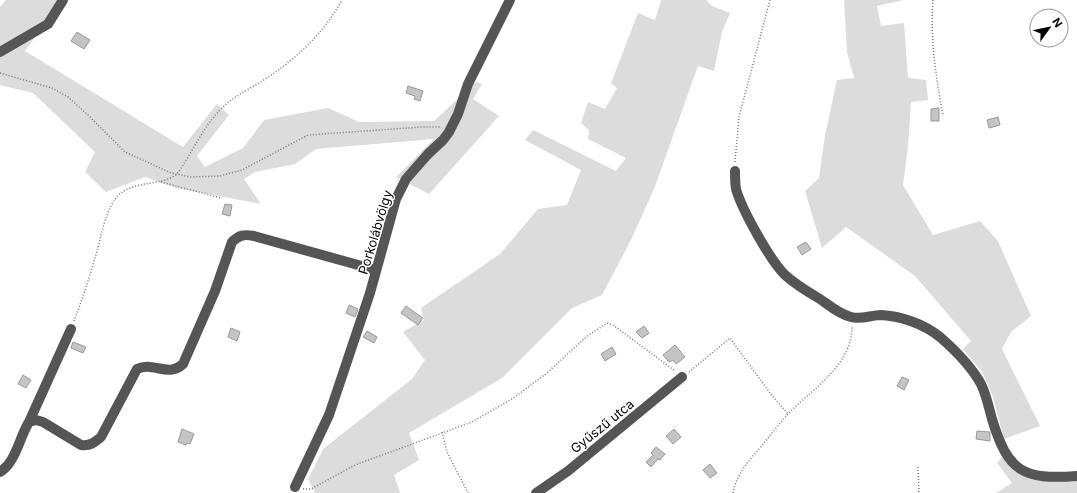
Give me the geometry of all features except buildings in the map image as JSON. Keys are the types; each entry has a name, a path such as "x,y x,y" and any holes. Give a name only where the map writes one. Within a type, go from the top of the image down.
{"street":[{"path":"0,52 48,24 63,0"},
{"name":"Porkolábvölgy","path":"295,487 329,415 370,293 396,199 406,179 428,154 443,140 450,129 458,114 468,84 510,0"},
{"path":"735,171 736,189 747,213 778,268 786,276 836,310 852,318 881,315 898,318 915,322 936,334 955,349 981,385 997,436 1010,460 1020,470 1033,475 1051,478 1077,476"},
{"path":"29,422 36,420 43,422 81,445 87,446 95,443 101,437 137,369 143,366 149,366 171,370 178,369 183,364 215,291 232,242 244,234 376,270"},
{"path":"0,472 6,469 12,460 71,329"},
{"name":"Gyűszű utca","path":"536,493 568,471 682,377"}],"path":[{"path":"71,329 82,300 112,203 128,188 143,183 172,178 177,174 211,120 224,106 290,62 308,46 328,24 342,0"},
{"path":"735,171 739,117 770,0"},
{"path":"933,0 931,27 932,54 943,116"},
{"path":"0,72 52,88 68,98 89,116 125,152 177,174 191,177 220,176 242,170 308,135 422,127 450,129"},
{"path":"159,181 221,198"},
{"path":"733,493 740,473 788,414 823,382 839,364 848,348 852,334 852,318"},
{"path":"295,487 304,490 311,488 355,464 472,422 512,399 547,374 586,337 607,323 613,325 682,377 730,338 770,393 788,414"},
{"path":"442,432 447,452 468,493"},
{"path":"918,467 919,493"}],"shaded area":[{"path":"6,0 62,0 25,51 183,147 217,104 229,115 197,156 205,167 243,148 264,120 328,108 359,122 434,121 476,82 482,84 473,99 499,116 429,194 396,177 434,139 316,149 295,164 255,172 244,179 261,204 176,188 145,177 106,192 85,172 95,152 33,93 0,85 0,7"},
{"path":"661,0 706,0 712,6 730,13 722,32 714,71 698,66 654,189 631,240 602,295 572,308 502,378 409,433 419,460 394,475 400,493 315,493 308,479 323,449 412,379 425,360 403,332 424,320 421,308 500,254 538,209 567,205 581,170 525,140 533,130 616,171 626,158 588,139 589,130 581,123 588,102 605,109 617,88 611,83 638,13 655,20"},
{"path":"844,0 903,0 877,6 881,26 904,23 908,78 926,80 928,100 911,102 908,146 903,185 933,235 980,221 998,241 1031,316 1011,332 1002,349 1040,426 1004,439 992,394 982,372 963,349 971,341 915,276 846,227 822,248 805,191 819,178 825,135 837,80 854,78 847,52"},
{"path":"1005,454 1020,470 1077,476 1077,493 996,493 1012,483 997,463"}]}
